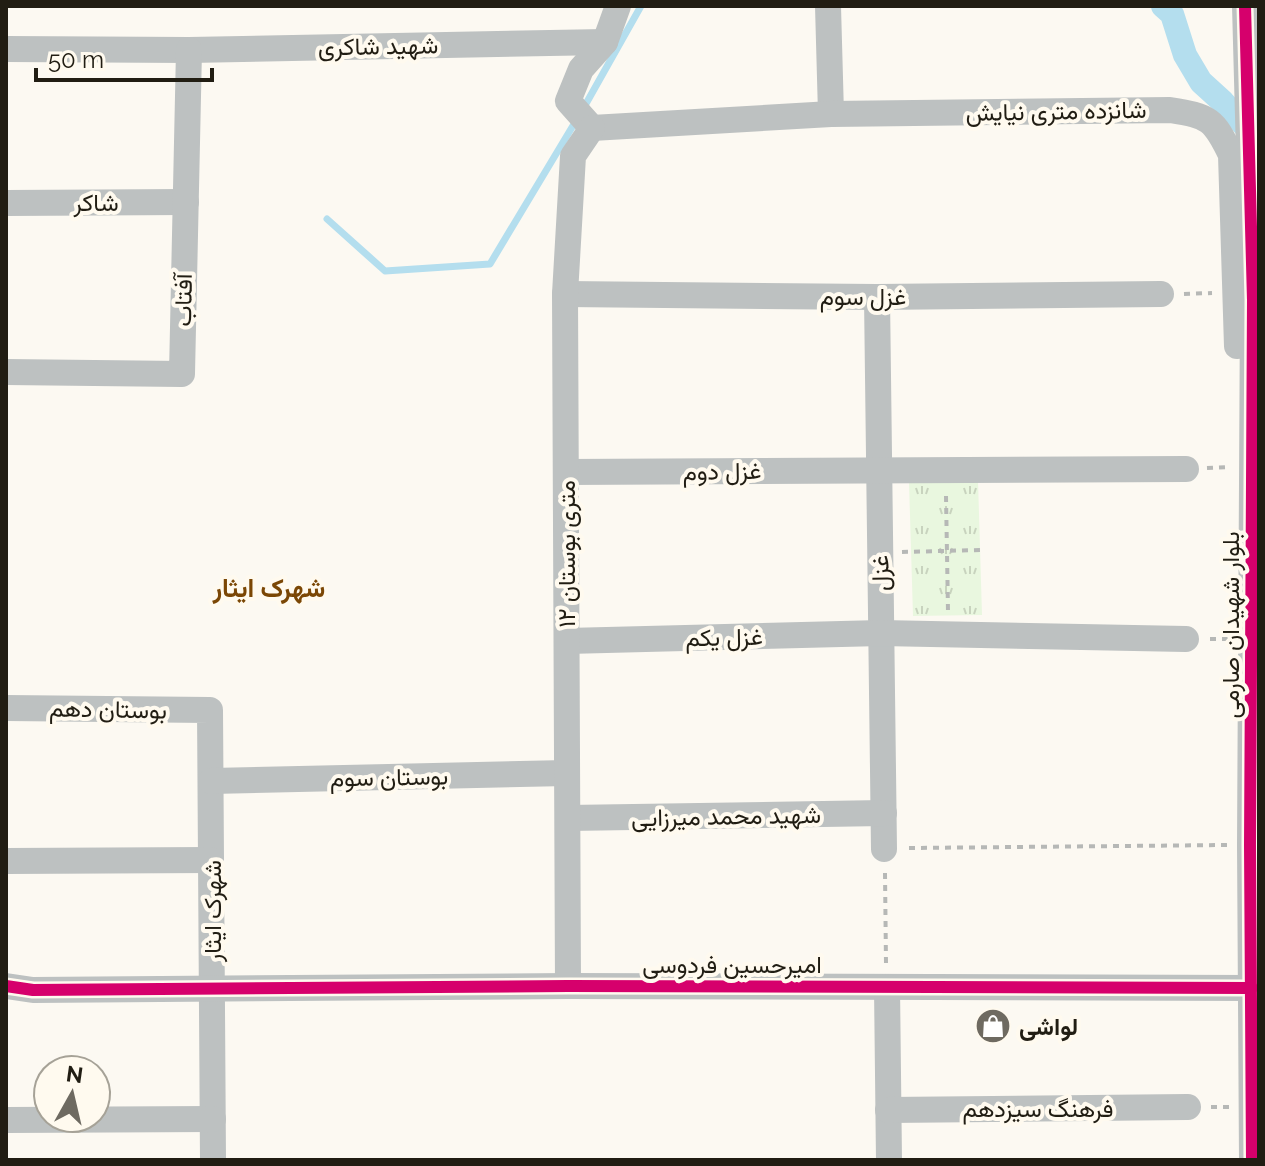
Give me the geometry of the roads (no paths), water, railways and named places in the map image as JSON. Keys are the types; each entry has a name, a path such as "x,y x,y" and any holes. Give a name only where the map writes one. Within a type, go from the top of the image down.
{"street":[{"path":"592,128 568,101 581,69 605,42 618,6"},
{"path":"828,6 831,114"},
{"name":"بلوار شهیدان صارمی","path":"1245,6 1253,466 1250,845 1256,882 1252,988 1252,1160"},
{"name":"شهید شاکری","path":"6,49 189,50 605,42"},
{"name":"آفتاب","path":"6,372 182,374 189,50"},
{"name":"شانزده متری نیایش","path":"592,128 831,114 1170,110 1197,114 1218,127 1231,155 1236,342 1252,421"},
{"name":"۱۲ متری بوستان","path":"568,986 565,294 573,156 592,128"},
{"name":"شاکر","path":"6,203 186,202"},
{"name":"غزل سوم","path":"565,294 877,297 1161,294"},
{"name":"غزل","path":"877,297 884,849"},
{"name":"غزل دوم","path":"566,472 1186,469"},
{"name":"غزل یکم","path":"567,641 881,633 1186,639"},
{"name":"بوستان دهم","path":"6,708 210,710"},
{"name":"شهرک ایثار","path":"210,710 213,1160"},
{"name":"بوستان سوم","path":"211,781 567,773"},
{"name":"شهید محمد میرزایی","path":"568,818 884,813"},
{"path":"6,861 211,860"},
{"name":"امیرحسین فردوسی","path":"6,986 33,990 568,986 1252,988"},
{"path":"887,987 889,1160"},
{"name":"فرهنگ سیزدهم","path":"888,1110 1188,1107"},
{"path":"6,1120 213,1119"}],"waterway":[{"path":"583,109 641,6"},
{"path":"1163,6 1172,14 1185,55 1201,82 1256,138"},
{"path":"327,219 385,271 490,264 577,119"}],"place":[{"name":"لواشی","path":"993,1026"}],"district":[{"name":"شهرک ایثار","path":"269,588"}]}
